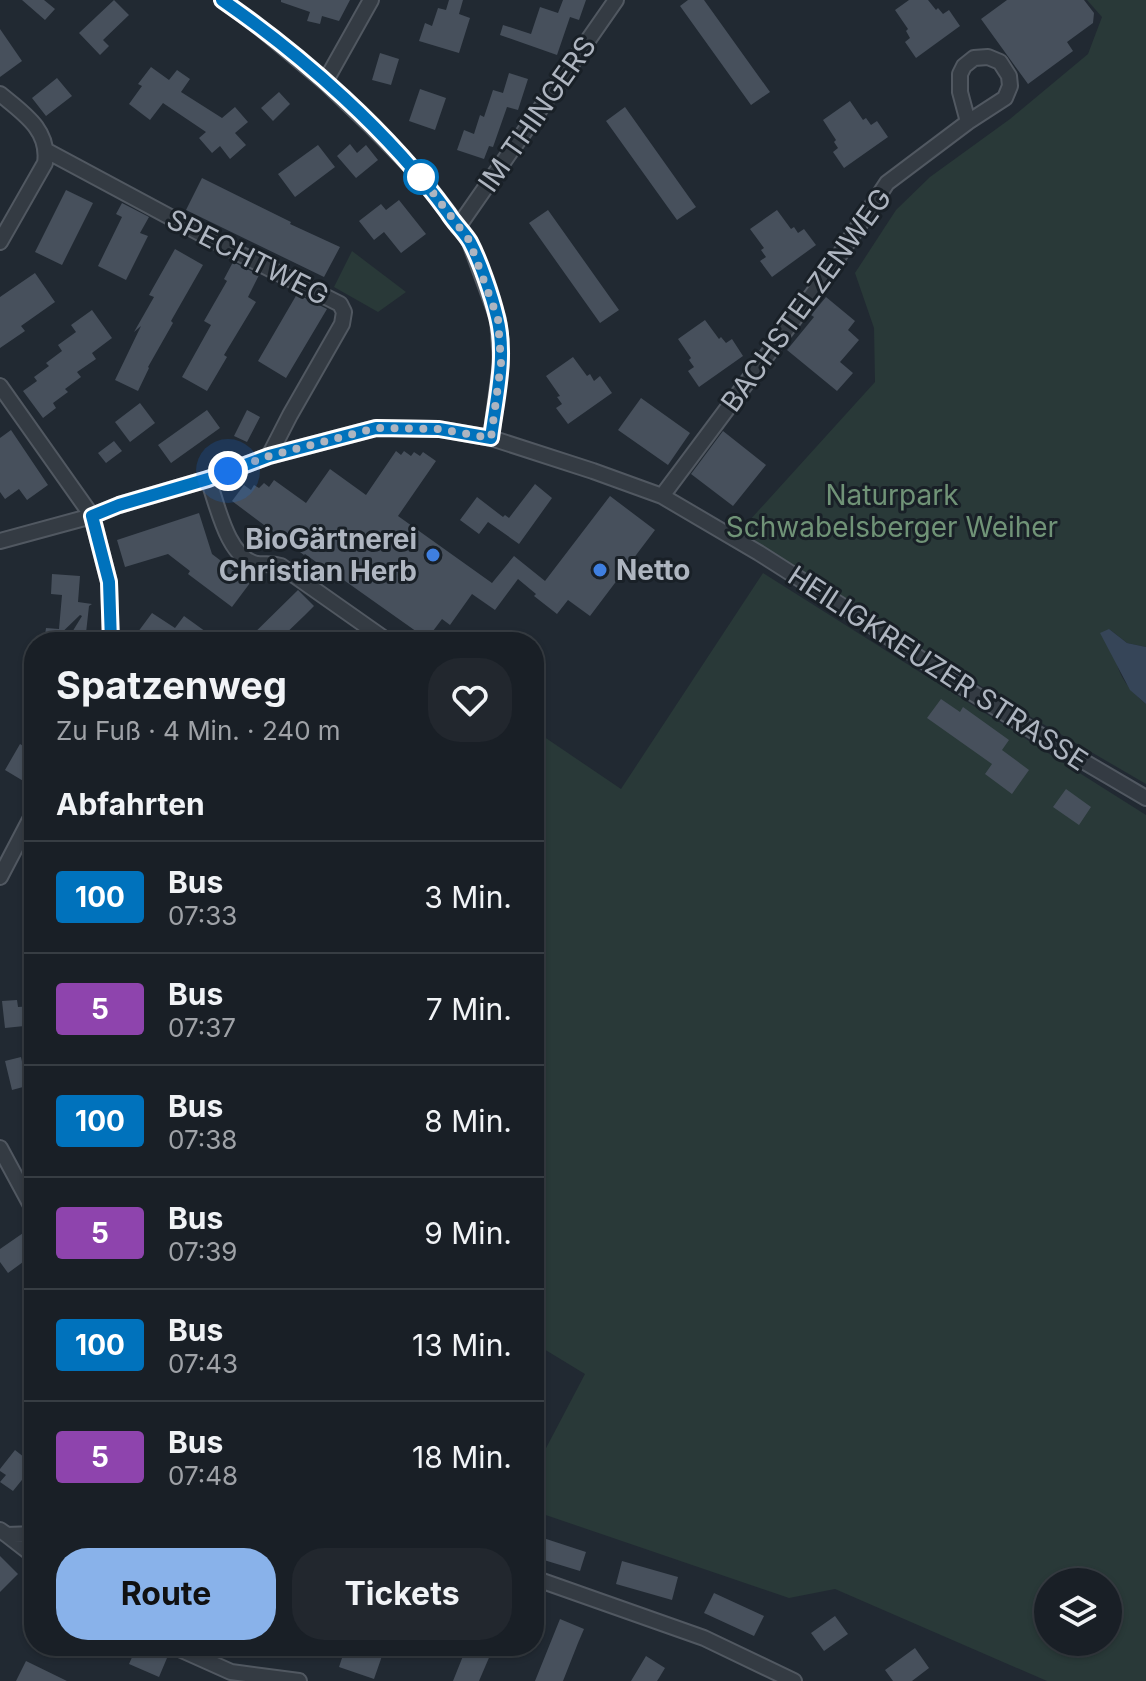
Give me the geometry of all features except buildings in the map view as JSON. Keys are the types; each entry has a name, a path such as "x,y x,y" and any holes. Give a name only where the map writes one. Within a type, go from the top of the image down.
{"street":[{"path":"222,0 325,82 421,177 469,240 498,319 501,363 491,438"},
{"path":"325,82 371,0"},
{"name":"IM THINGERS","path":"458,227 616,0"},
{"name":"BACHSTELZENWEG","path":"662,496 821,283 887,183 1005,98 1010,86 1009,76 1000,62 988,57 974,58 960,74 960,92 968,122"},
{"path":"0,94 31,120 43,138 47,151 45,163 0,242"},
{"name":"SPECHTWEG","path":"47,151 340,304 344,312 342,324 269,456"},
{"path":"0,386 92,516 109,582 111,632"},
{"name":"HEILIGKREUZER STRASSE","path":"0,541 92,516 269,456 376,428 439,429 491,438 662,496 759,553 947,677 1146,798"},
{"path":"208,479 228,538 245,559 258,564 281,566 375,632"},
{"path":"0,877 24,831"},
{"path":"0,1148 24,1192"},
{"path":"4,1533 24,1534"},
{"path":"4,1533 24,1548"},
{"path":"544,1582 704,1638 794,1681"},
{"path":"195,1656 231,1672 299,1681"}],"green space":[{"name":"Naturpark Schwabelsberger Weiher","path":"1087,0 1146,0 1146,647 1127,643 1109,629 1123,679 1146,704 1146,784 1014,707 739,532 875,382 874,328 855,273 896,210 930,177 1010,119 1088,54 1102,17"},
{"path":"352,251 406,292 378,312 334,287"},
{"path":"763,573 1146,815 1146,1681 1047,1681 835,1589 789,1598 544,1514 544,1452 585,1374 544,1349 544,737 621,789"}],"water":[{"path":"1109,629 1127,643 1146,647 1146,704 1130,690 1100,633"}],"bus line":[{"name":"100","path":"111,632 109,582 92,516 269,456 376,428 439,429 491,438 501,363 498,319 469,240 421,177 370,125 325,82 222,0"}],"place":[{"name":"BioGärtnerei Christian Herb","path":"433,555"},
{"name":"Netto","path":"600,570"}],"route":[{"path":"228,471 269,456 376,428 439,429 491,438 501,363 498,319 469,240 421,177"}]}
